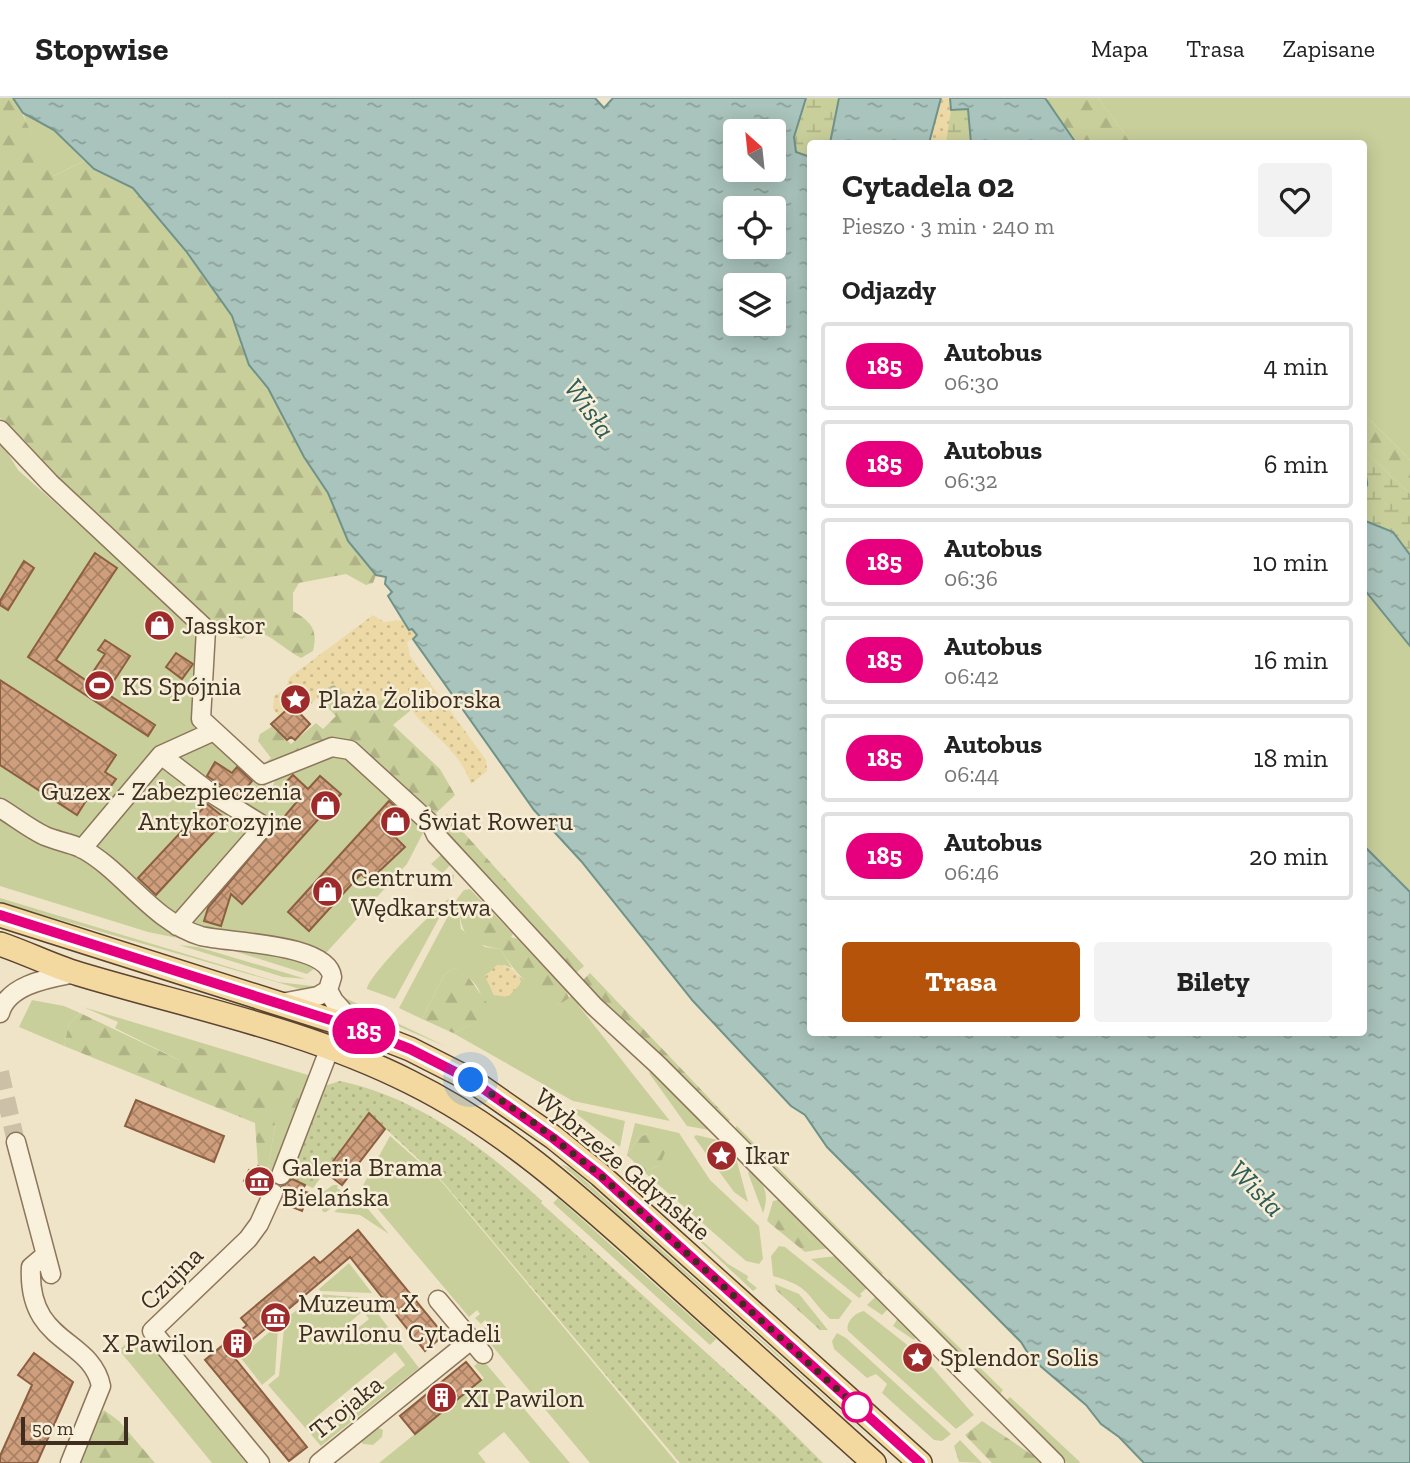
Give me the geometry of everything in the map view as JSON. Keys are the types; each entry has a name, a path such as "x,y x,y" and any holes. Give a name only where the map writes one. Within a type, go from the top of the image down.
{"main road":[{"name":"Wybrzeże Gdyńskie","path":"0,915 359,1029 410,1049 464,1076 553,1138 600,1175 920,1463"},
{"name":"Wybrzeże Gdyńskie","path":"0,944 75,973 329,1050 417,1085 471,1115 528,1154 874,1463"},
{"path":"0,960 75,973"}],"street":[{"path":"0,430 28,462 206,629 201,719 262,775 332,747 350,750 431,824 436,835 594,1006 1055,1463"},
{"path":"82,849 161,755 214,730"},
{"path":"161,755 208,790 264,826 177,926"},
{"path":"0,808 45,836 82,849 177,926 202,936 281,948 327,964 332,973 328,990 334,1001 359,1029"},
{"path":"0,1013 7,1000 18,991 39,982 75,973"},
{"path":"281,1003 318,996 328,990"},
{"path":"281,1175 329,1050"},
{"path":"16,1142 51,1275"},
{"name":"Czujna","path":"260,1463 152,1331 248,1239 259,1224 274,1193"},
{"path":"44,1256 31,1266 30,1284 39,1313 45,1325 93,1367 101,1385 70,1463"},
{"path":"438,1300 483,1354"},
{"name":"Trojaka","path":"319,1463 471,1340"}],"green space":[{"path":"0,98 13,98 54,176 84,161 133,188 186,251 232,316 249,365 268,388 304,457 328,493 348,541 376,575 373,583 366,585 346,574 299,583 293,593 293,611 309,623 315,637 313,651 301,658 254,630 242,639 211,628 38,461 25,441 0,418"},
{"path":"806,98 839,98 831,140 807,140 807,156 796,152 794,137"},
{"path":"941,98 968,109 971,140 930,140"},
{"path":"1045,98 1098,98 1130,140 1074,140"},
{"path":"1098,98 1410,98 1410,460 1367,417 1367,140 1130,140"},
{"path":"23,113 54,130 84,161 54,176 41,159"},
{"path":"1367,417 1410,460 1410,494 1367,453"},
{"name":"KS Spójnia","path":"0,440 18,470 194,626 199,646 194,732 214,739 267,787 273,786 276,777 339,751 414,816 424,831 407,864 326,953 321,950 315,968 307,974 221,947 148,932 0,886"},
{"path":"1367,453 1410,494 1410,555 1393,532 1367,522"},
{"path":"1367,593 1410,646 1410,892 1367,849"},
{"path":"334,685 361,699 403,699 411,710 393,725 440,769 455,795 431,818 348,743 261,766 271,758 258,741 260,734 273,726 291,744 316,723 323,729 336,716 321,701 328,687"},
{"path":"447,814 584,966 576,973 437,824"},
{"path":"442,854 451,864 443,873 449,878 454,874 453,883 431,864"},
{"path":"470,889 513,934 511,937 518,939 566,991 569,998 559,1005 550,1000 525,981 500,949 471,940 463,928 457,899 464,890"},
{"path":"0,898 278,982 321,987 307,991 0,902"},
{"path":"450,898 395,999 367,989 370,981 390,956"},
{"path":"457,899 461,929 485,947 500,949 512,968 504,965 485,975 494,995 521,983 519,976 559,1005 571,996 670,1121 573,1101 453,1033 485,1019 478,989 469,978 454,968 444,975 422,1019 399,1008"},
{"path":"179,945 198,947 306,979 283,977"},
{"path":"454,968 467,975 492,1010 486,1019 453,1033 422,1019 444,975"},
{"path":"590,973 730,1120 725,1125 583,980"},
{"path":"337,994 447,1047 341,1002"},
{"path":"32,1000 64,1006 80,1013 69,1024 64,1046 19,1027"},
{"path":"83,1007 308,1075 310,1081 277,1173 268,1169 275,1125 179,1060 115,1028 118,1022"},
{"path":"80,1013 179,1060 192,1045 225,1058 271,1109 275,1125 268,1169 258,1166 255,1123 64,1046 69,1024"},
{"path":"653,1070 709,1130 687,1126 649,1073"},
{"path":"278,1071 301,1084 301,1101 293,1111 286,1110 255,1082 255,1076"},
{"path":"340,1081 396,1099 423,1112 497,1162 775,1415 823,1463 680,1463 443,1182 369,1113 313,1188 283,1176 324,1086"},
{"path":"576,1109 625,1121 620,1147 575,1113"},
{"path":"635,1123 679,1133 710,1180 759,1226 763,1259 759,1264 746,1261 644,1172 660,1165 648,1134 639,1137 627,1155"},
{"path":"737,1126 883,1273 877,1279 731,1132"},
{"path":"648,1134 660,1139 665,1152 660,1165 644,1172 627,1155 639,1137"},
{"path":"696,1135 722,1141 735,1154 748,1202 734,1192 694,1137"},
{"path":"390,1136 442,1182 677,1463 590,1463 488,1341 497,1334 494,1331 489,1334 484,1328 488,1324 485,1320 481,1324 475,1318 480,1314 477,1310 469,1317 361,1189"},
{"path":"561,1164 572,1169 898,1463"},
{"path":"750,1169 759,1179 766,1194 763,1213 748,1173"},
{"path":"627,1173 728,1264 748,1276 747,1280 757,1288 753,1291"},
{"path":"333,1185 338,1185 337,1188 347,1195 323,1212 318,1196"},
{"path":"352,1197 358,1197 389,1234 360,1215 334,1212"},
{"path":"558,1198 716,1339 710,1345 553,1203"},
{"path":"783,1199 818,1236 820,1242 811,1239 793,1220 767,1221 773,1201"},
{"path":"793,1220 811,1239 822,1241 829,1248 805,1252 767,1221"},
{"path":"779,1246 785,1247 852,1301 839,1319 830,1319 801,1288 773,1276 771,1256"},
{"path":"837,1256 842,1265 868,1287 859,1298 811,1259"},
{"path":"349,1263 372,1293 320,1291 319,1289"},
{"path":"889,1279 1003,1390 997,1398 883,1286"},
{"path":"775,1284 799,1294 828,1330 820,1330 776,1290"},
{"path":"318,1294 366,1298 419,1368 321,1446 268,1385 279,1376 285,1319","holes":["363,1311 369,1319 342,1341 336,1334","395,1352 405,1365 325,1431 315,1418"]},
{"path":"877,1295 889,1308 882,1315 867,1305"},
{"path":"864,1311 924,1358 974,1415 956,1429 848,1331 852,1318"},
{"path":"898,1318 917,1336 914,1340 893,1326"},
{"path":"278,1328 275,1374 262,1385 240,1357 273,1329"},
{"path":"837,1333 846,1338 951,1434 942,1441 934,1440 882,1393 887,1384 876,1374 867,1378 834,1349 832,1341"},
{"path":"136,1335 157,1351 248,1463 212,1463 119,1350"},
{"path":"482,1359 570,1463 530,1463 504,1432 478,1453 486,1463 379,1463 484,1378 474,1366"},
{"path":"1010,1397 1080,1462 1067,1463 1003,1404"},
{"path":"104,1410 119,1421 155,1463 77,1463 97,1418"},
{"path":"982,1421 1042,1463 992,1463 965,1435"},
{"path":"374,1426 383,1430 382,1437 373,1445 363,1444 359,1439"},
{"path":"960,1440 982,1463 959,1462 954,1446"}],"sand":[{"path":"941,98 959,98 961,109 951,110 946,140 930,140"},
{"name":"Plaża Żoliborska","path":"373,615 384,622 403,620 417,636 407,642 410,656 486,760 487,771 471,784 455,755 399,698 366,701 349,695 334,685 328,687 321,701 317,698 308,707 292,705 278,715 273,709 274,696 285,689 290,677"},
{"path":"497,965 512,970 520,979 521,983 508,997 494,995 485,976"}],"water":[{"name":"Wisła","path":"13,98 595,98 604,108 613,98 806,98 794,137 796,152 807,156 807,1036 1367,1036 1367,849 1410,892 1410,1463 1144,1463 1119,1437 1101,1424 1086,1405 1031,1358 1021,1342 827,1147 805,1115 791,1106 693,1001 581,861 534,810 413,639 417,635 412,629 409,630 388,596 392,592 385,584 386,577 376,575 348,541 328,493 304,457 268,388 249,365 232,316 186,251 133,188 94,169 54,130 23,113"},
{"path":"839,98 941,98 930,140 831,140"},
{"path":"950,98 1045,98 1074,140 971,140 968,109 951,110"},
{"path":"1367,522 1393,532 1410,555 1410,646 1367,593"}],"building":[{"path":"95,553 117,568 56,660 87,681 105,654 98,650 105,640 130,656 106,693 155,725 148,736 28,657"},
{"path":"24,561 34,568 8,610 0,605 0,601"},
{"name":"Jasskor","path":"155,612 172,624 162,638 145,626"},
{"path":"176,653 193,664 182,679 166,667"},
{"path":"0,680 116,755 105,772 116,779 101,800 91,793 77,815 0,765"},
{"path":"292,705 310,724 295,740 291,737 287,740 271,724"},
{"path":"215,762 232,773 237,767 252,781 239,797 207,776"},
{"path":"293,775 308,789 320,776 341,794 242,904 231,894 221,926 204,921 208,908 300,798 285,783"},
{"path":"389,801 410,820 395,837 405,847 369,881 361,874 309,931 288,912"},
{"path":"207,804 226,819 156,895 138,878"},
{"path":"136,1100 224,1136 214,1162 125,1126"},
{"path":"369,1113 385,1129 342,1185 325,1172"},
{"path":"258,1166 270,1171 272,1182 262,1189 244,1181 249,1170 255,1172"},
{"path":"292,1179 305,1185 302,1191 309,1193 302,1211 292,1207 294,1201 283,1197 282,1186"},
{"name":"X Pawilon","path":"358,1230 444,1335 425,1351 350,1257 233,1356 307,1447 289,1461 205,1360 247,1325 241,1318 314,1257 320,1263"},
{"path":"34,1353 73,1382 37,1463 0,1463 0,1456 32,1385 18,1375"},
{"name":"XI Pawilon","path":"466,1362 481,1380 415,1434 400,1416"}],"tunnel":[{"path":"0,1072 16,1142"}],"bus line":[{"name":"185","path":"0,915 359,1029 410,1049 471,1080 533,1122 600,1175 920,1463"}],"place":[{"name":"Jasskor","path":"159,625"},
{"name":"KS Spójnia","path":"99,686"},
{"name":"Plaża Żoliborska","path":"295,699"},
{"name":"Guzex - Zabezpieczenia Antykorozyjne","path":"325,806"},
{"name":"Świat Roweru","path":"395,821"},
{"name":"Centrum Wędkarstwa","path":"328,892"},
{"name":"Ikar","path":"722,1155"},
{"name":"Galeria Brama Bielańska","path":"259,1182"},
{"name":"Muzeum X Pawilonu Cytadeli","path":"275,1318"},
{"name":"X Pawilon","path":"237,1343"},
{"name":"Splendor Solis","path":"917,1357"},
{"name":"XI Pawilon","path":"441,1398"}],"route":[{"path":"471,1080 533,1122 600,1175 857,1407"}]}
